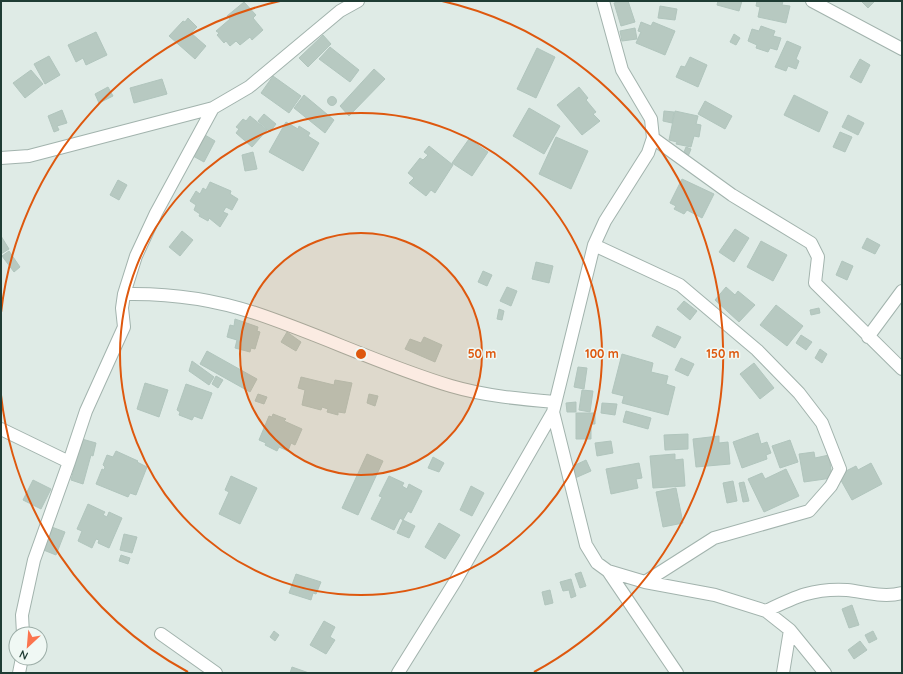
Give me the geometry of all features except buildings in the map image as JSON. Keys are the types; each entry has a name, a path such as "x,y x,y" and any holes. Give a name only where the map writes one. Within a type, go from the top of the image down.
{"street":[{"path":"1,158 28,156 212,108 249,87 340,11 358,1"},
{"path":"399,672 456,580 554,407 594,245 605,221 648,153 653,138 651,119 622,70 603,1"},
{"path":"812,1 902,49"},
{"path":"23,626 22,615 34,560 70,462 86,411 124,327 122,308 124,294 136,256 156,213 212,108"},
{"path":"653,138 732,195 811,243 818,257 815,283 902,369"},
{"path":"594,245 680,285 757,350 799,393 822,423 840,469 831,486 809,511 714,538 645,582"},
{"path":"868,337 902,291"},
{"path":"124,294 156,293 210,301 255,313 353,352 451,386 554,407"},
{"path":"554,407 586,545 597,563 608,571 645,582 715,596 766,611 790,630 825,673"},
{"path":"1,429 70,462"},
{"path":"608,571 677,673"},
{"path":"766,611 797,596 813,591 845,590 892,596 902,593"},
{"path":"783,673 790,630"},
{"path":"161,634 216,673"}]}
